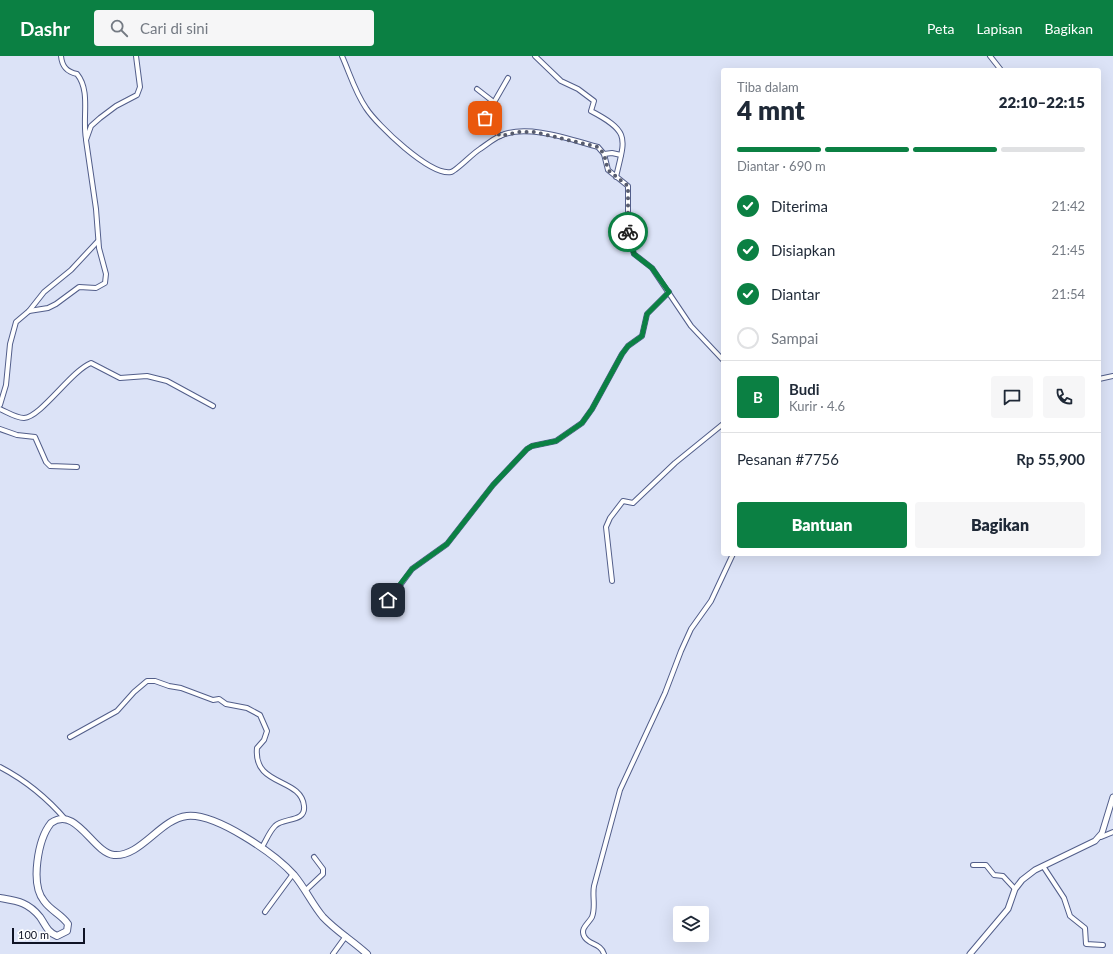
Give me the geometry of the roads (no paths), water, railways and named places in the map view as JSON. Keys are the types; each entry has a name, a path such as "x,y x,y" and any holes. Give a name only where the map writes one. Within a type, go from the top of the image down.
{"main road":[{"path":"0,898 17,900 28,906 54,934 61,935 67,931 68,924 64,918 43,901 37,889 36,880 38,859 48,826 57,820 66,820 78,826 104,849 114,855 124,853 141,845 170,822 187,816 194,816 215,821 262,847 279,860 306,890 323,917 367,954"}],"street":[{"path":"29,311 48,308 79,287 96,288 103,286 106,274 100,258 96,204 84,125 85,89 77,74 70,72 65,68 61,56"},
{"path":"86,140 91,126 100,118 116,106 138,95 140,88 136,56"},
{"path":"342,56 360,98 376,122 405,148 432,167 451,172 455,171 464,160 500,136 519,132 551,135 598,147 604,154 608,170 616,177 623,180 628,187 628,236 634,254 652,268 691,326 721,358"},
{"path":"536,56 561,81 578,89 593,100 591,111 608,121 623,136 624,140 616,177"},
{"path":"990,56 999,68"},
{"path":"500,136 485,118 508,78"},
{"path":"477,89 495,103"},
{"path":"604,154 612,152 621,155"},
{"path":"0,406 6,385 14,324 29,311 44,292 71,270 98,241"},
{"path":"384,607 412,569 447,544 493,485 527,449 532,446 556,441 582,423 592,409 622,354 628,346 642,336 647,314 669,292"},
{"path":"0,409 22,418 28,416 44,404 76,372 91,363 120,378 147,376 167,381 213,406"},
{"path":"1101,379 1113,376"},
{"path":"612,581 606,529 610,518 623,501 633,503 674,463 721,426"},
{"path":"0,429 16,435 35,437 46,462 50,466 77,467"},
{"path":"604,954 599,946 584,936 583,930 594,910 592,893 620,790 665,693 684,644 702,611 711,601 732,556"},
{"path":"70,737 117,711 142,684 151,681 181,688 213,700 219,699 226,704 247,708 260,715 267,731 264,740 257,748 260,767 264,773 296,792 303,800 304,806 304,810 300,817 275,826 262,847"},
{"path":"0,767 12,773 54,806 66,820"},
{"path":"1101,837 1113,797"},
{"path":"970,954 1008,910 1015,889 1026,878 1043,866 1113,832"},
{"path":"306,890 323,874 323,869 314,857"},
{"path":"973,865 985,864 994,875 1003,876 1015,889"},
{"path":"1043,866 1064,898 1070,916 1085,928 1086,944 1103,945"},
{"path":"265,912 293,874"},
{"path":"333,954 346,936"}]}
